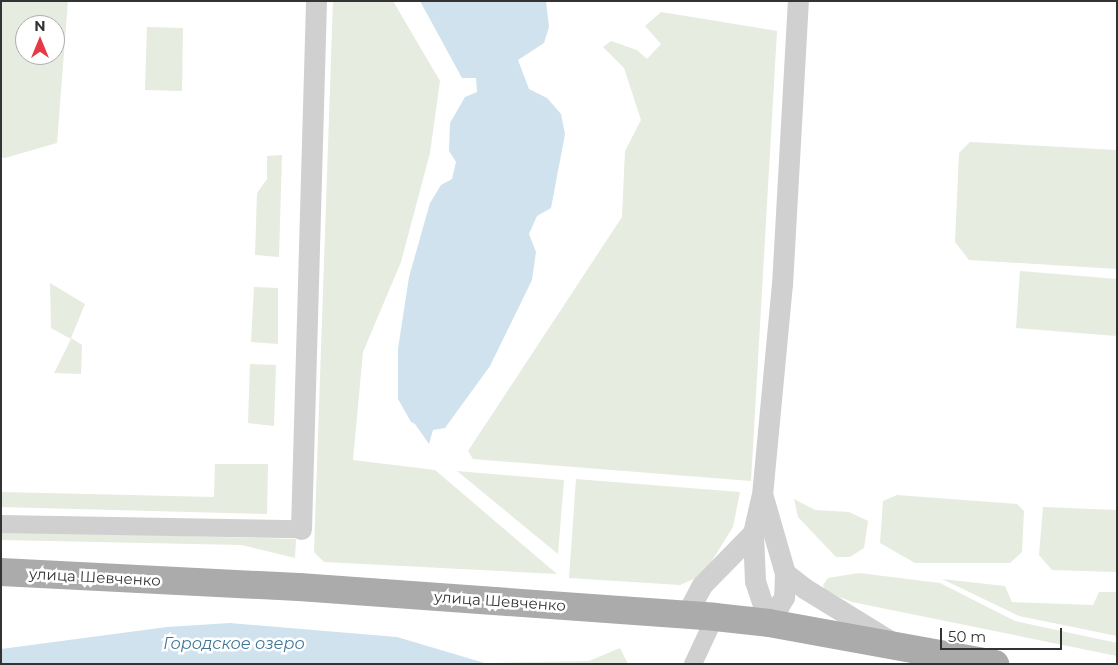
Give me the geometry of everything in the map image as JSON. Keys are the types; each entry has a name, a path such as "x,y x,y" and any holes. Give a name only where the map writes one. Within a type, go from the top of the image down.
{"main road":[{"name":"улица Шевченко","path":"1,572 299,587 715,617 770,623 994,664"}],"street":[{"path":"1,524 301,529 316,1"},
{"path":"770,623 755,581 753,532 762,495 782,285 798,1"},
{"path":"762,495 785,573 784,598 770,623"},
{"path":"686,615 702,585 753,532"},
{"path":"785,573 804,588 899,647"},
{"path":"692,664 715,617"}],"shaded area":[{"path":"1,1 68,1 65,40 65,15 15,15 15,65 63,65 57,143 5,158 1,157"},
{"path":"333,1 393,1 440,81 430,153 401,262 363,352 353,460 435,470 557,574 324,562 314,552"},
{"path":"661,12 777,31 751,481 473,459 468,451 622,217 625,151 641,120 624,68 603,47 611,41 637,50 647,59 661,44 645,26"},
{"path":"147,27 183,28 182,91 145,90"},
{"path":"970,142 1117,150 1117,269 969,260 955,242 959,153"},
{"path":"282,155 279,257 255,255 257,193 267,179 267,156"},
{"path":"1020,271 1117,279 1117,336 1016,328"},
{"path":"50,283 85,304 71,338 82,345 81,374 54,373 71,339 51,328"},
{"path":"254,287 278,288 278,344 251,342"},
{"path":"250,364 276,365 274,426 248,423"},
{"path":"215,464 268,464 267,514 1,507 1,492 214,497"},
{"path":"457,471 564,480 558,554"},
{"path":"576,479 740,492 733,527 703,575 680,585 569,578"},
{"path":"897,495 1017,504 1024,511 1022,552 1010,563 915,563 880,543 883,501"},
{"path":"794,499 815,510 849,512 868,521 864,548 850,557 836,557 798,517"},
{"path":"1043,507 1117,510 1117,572 1052,570 1039,555"},
{"path":"1,531 296,539 295,558 242,545 1,540"},
{"path":"859,573 940,583 1015,621 1117,643 1117,656 852,602 825,591 823,585 828,578"},
{"path":"942,579 1005,586 1012,602 1093,605 1099,592 1117,592 1117,636 1019,616"},
{"path":"620,648 628,664 488,663 589,661"}],"water":[{"path":"420,1 546,1 549,27 544,43 518,60 529,89 547,98 561,114 565,134 551,208 537,216 529,234 536,252 532,280 490,366 445,428 433,430 429,444 415,424 411,422 398,399 398,349 409,277 430,203 441,185 452,179 456,162 449,151 450,123 465,97 477,92 476,78 462,78"},
{"name":"Городское озеро","path":"230,623 397,637 488,664 1,664 1,649 167,627"}]}
